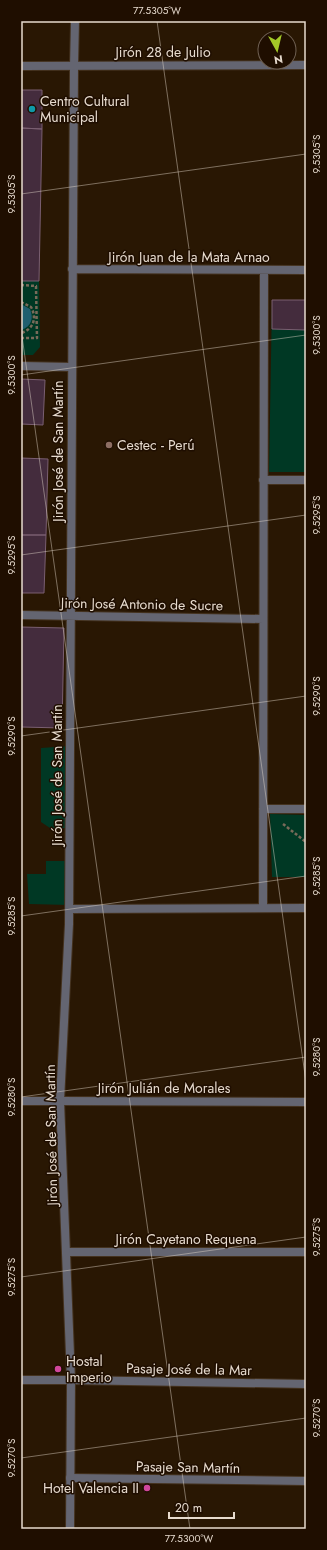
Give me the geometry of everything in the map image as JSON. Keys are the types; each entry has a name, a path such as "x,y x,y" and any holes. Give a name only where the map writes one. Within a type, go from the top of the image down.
{"street":[{"name":"Jirón José de San Martín","path":"70,1529 71,1380 60,1101 70,909 72,269 75,21"},
{"name":"Jirón 28 de Julio","path":"21,66 306,65"},
{"name":"Jirón Juan de la Mata Arnao","path":"72,269 306,270"},
{"path":"263,908 265,809 263,619 264,270"},
{"path":"21,366 72,367"},
{"path":"263,480 306,480"},
{"name":"Jirón José Antonio de Sucre","path":"21,615 263,619"},
{"path":"265,809 306,809"},
{"path":"70,909 306,908"},
{"name":"Jirón Julián de Morales","path":"21,1101 306,1102"},
{"name":"Jirón Cayetano Requena","path":"67,1252 306,1252"},
{"name":"Pasaje José de la Mar","path":"21,1380 306,1384"},
{"name":"Pasaje San Martín","path":"70,1478 306,1481"}],"path":[{"path":"21,285 36,286 37,338 21,338"},
{"path":"21,302 31,307 34,317 31,327 27,331 21,333"},
{"path":"265,809 306,842"}],"green space":[{"path":"21,281 39,281 40,347 33,355 21,355"},
{"path":"272,300 306,300 306,472 269,472"},
{"path":"70,746 70,828 50,828 41,822 41,748"},
{"path":"270,814 306,815 306,877 272,877"},
{"path":"46,861 69,861 69,905 29,904 27,874 46,874"}],"water":[{"path":"21,304 30,309 32,316 30,324 22,330"}],"building":[{"name":"Centro Cultural Municipal","path":"21,90 42,90 42,129 21,128"},
{"path":"21,128 42,129 39,281 21,281"},
{"path":"272,300 306,300 306,330 272,329"},
{"path":"21,379 45,380 43,425 21,424"},
{"path":"21,458 48,459 46,535 21,535"},
{"path":"21,535 46,535 44,593 21,593"},
{"path":"21,627 64,628 62,728 21,727"}],"place":[{"name":"Centro Cultural Municipal","path":"32,109"},
{"name":"Cestec - Perú","path":"109,445"},
{"name":"Hostal Imperio","path":"58,1369"},
{"name":"Hotel Valencia II","path":"147,1488"}]}
